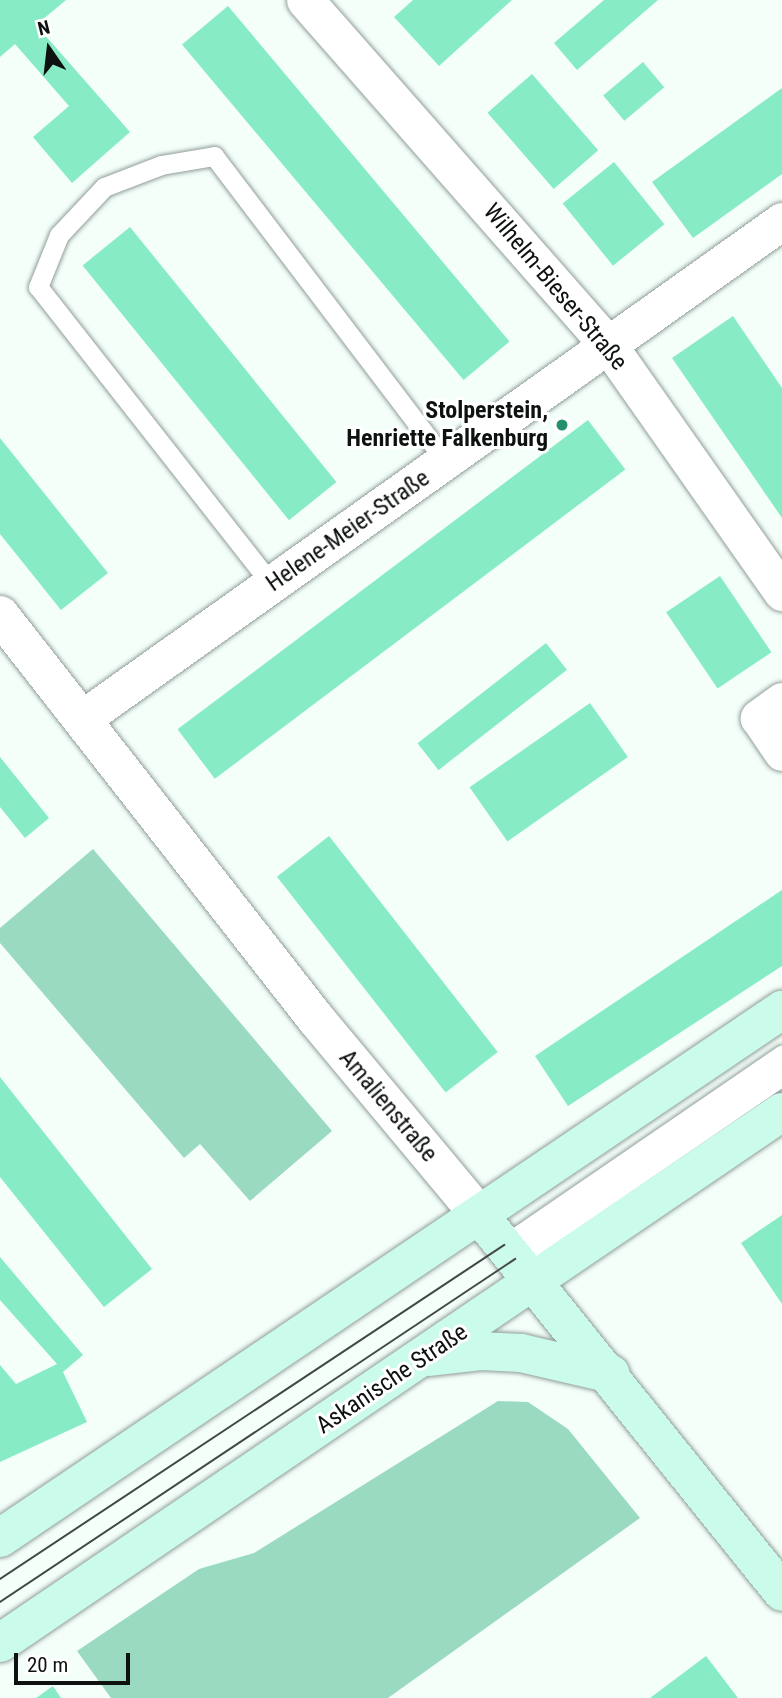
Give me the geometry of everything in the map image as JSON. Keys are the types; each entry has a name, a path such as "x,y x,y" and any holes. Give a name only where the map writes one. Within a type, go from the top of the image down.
{"main road":[{"path":"0,1538 371,1284 480,1216 782,1010"},
{"name":"Askanische Straße","path":"0,1643 424,1358 518,1262 782,1112"},
{"name":"Amalienstraße","path":"480,1216 611,1374 782,1592"},
{"path":"424,1358 481,1350 521,1353 611,1374"}],"street":[{"name":"Wilhelm-Bieser-Straße","path":"305,0 609,346 782,592"},
{"name":"Helene-Meier-Straße","path":"83,718 782,221"},
{"name":"Amalienstraße","path":"0,615 299,998 480,1216"},
{"path":"782,701 759,718 782,752"}],"lane":[{"path":"272,585 38,287 59,235 104,187 160,165 214,156 446,462"},
{"path":"518,1262 782,1055"},
{"path":"518,1262 782,1076"}],"green space":[{"path":"93,849 332,1131 250,1201 200,1144 184,1158 0,943 0,928"},
{"path":"498,1401 528,1402 568,1429 640,1518 388,1698 111,1698 77,1651 199,1569 254,1553"}],"building":[{"path":"0,0 66,0 36,25 130,132 72,183 33,137 69,106 15,44 0,57"},
{"path":"413,0 512,0 439,66 394,17"},
{"path":"604,0 658,0 577,70 554,43"},
{"path":"228,6 510,342 464,380 182,45"},
{"path":"643,62 664,87 624,121 603,95"},
{"path":"532,74 598,150 554,189 487,113"},
{"path":"782,88 782,174 693,238 652,182"},
{"path":"614,162 664,224 613,266 563,204"},
{"path":"130,227 336,482 289,520 83,265"},
{"path":"733,316 782,388 782,518 672,358"},
{"path":"588,420 625,470 215,779 178,729"},
{"path":"0,438 108,573 61,610 0,534"},
{"path":"720,576 771,652 718,689 666,612"},
{"path":"546,643 567,670 438,770 418,743"},
{"path":"590,703 628,757 507,841 470,787"},
{"path":"0,757 49,818 25,838 0,807"},
{"path":"329,836 498,1052 446,1093 277,877"},
{"path":"782,890 782,966 568,1106 535,1056"},
{"path":"0,1077 152,1269 104,1307 0,1177"},
{"path":"782,1215 782,1304 741,1243"},
{"path":"0,1257 83,1355 63,1372 87,1422 0,1462 0,1365 16,1384 57,1364 0,1300"},
{"path":"706,1656 738,1698 650,1698"},
{"path":"53,1686 61,1698 36,1698"}],"tram line":[{"path":"0,1579 504,1245"},
{"path":"0,1602 515,1259"}],"place":[{"name":"Stolperstein, Henriette Falkenburg","path":"562,425"}]}
